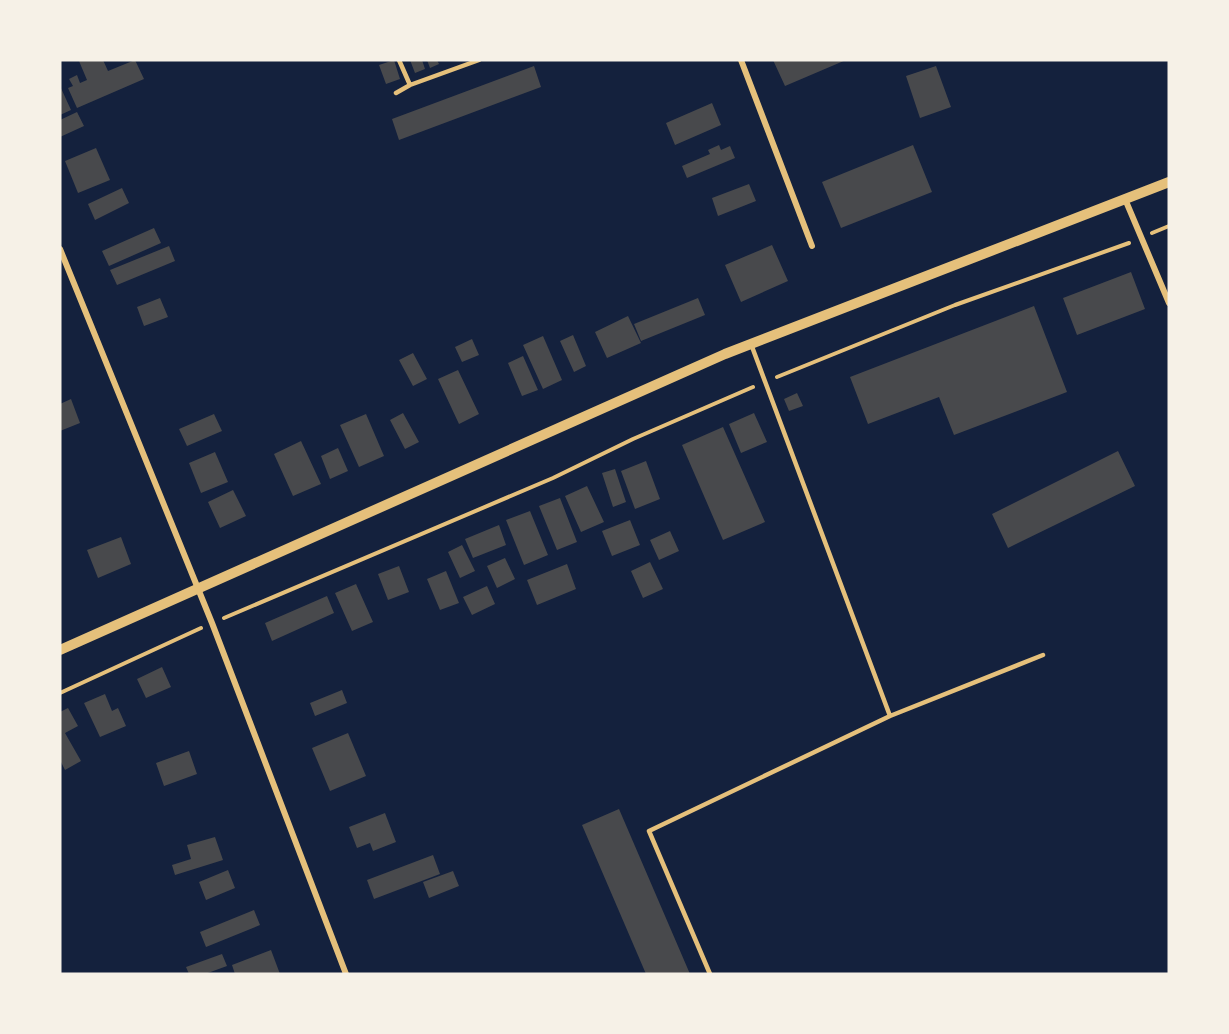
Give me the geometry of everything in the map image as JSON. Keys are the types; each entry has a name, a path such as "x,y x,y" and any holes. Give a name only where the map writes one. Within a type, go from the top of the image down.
{"street":[{"path":"741,60 812,246"},
{"path":"60,650 488,458 751,344 1169,182"},
{"path":"1125,199 1169,303"},
{"path":"60,249 212,623 346,974"}],"lane":[{"path":"399,60 410,85"},
{"path":"396,93 410,85 479,60"},
{"path":"751,344 890,716"},
{"path":"710,974 649,831 890,716 1043,656"}],"path":[{"path":"60,693 212,623 542,483 633,439 765,382 956,305 1142,238 1169,226"}],"building":[{"path":"103,60 108,71 135,60 144,79 77,108 68,88 73,86 69,79 77,75 80,83 87,80 79,61"},
{"path":"394,60 400,79 386,84 379,65"},
{"path":"410,60 422,60 425,69 415,73"},
{"path":"427,60 437,60 439,64 430,68"},
{"path":"773,60 846,60 785,86"},
{"path":"534,66 541,87 399,140 392,119"},
{"path":"936,66 951,107 920,118 906,76"},
{"path":"60,86 71,110 60,115"},
{"path":"712,103 721,125 675,145 666,123"},
{"path":"77,112 84,126 60,137 60,120"},
{"path":"719,145 721,150 730,146 735,158 687,178 682,166 710,154 708,150"},
{"path":"913,145 932,192 841,228 822,182"},
{"path":"96,148 110,180 78,193 65,161"},
{"path":"749,184 756,201 718,216 712,198"},
{"path":"122,188 129,203 95,220 88,204"},
{"path":"154,228 161,243 109,266 102,251"},
{"path":"772,245 788,281 741,302 725,265"},
{"path":"169,246 175,261 117,285 110,270"},
{"path":"1131,272 1145,309 1077,335 1063,298"},
{"path":"160,298 168,317 144,326 137,307"},
{"path":"698,298 705,315 641,341 634,324"},
{"path":"1034,306 1067,392 954,435 939,397 868,424 850,377"},
{"path":"628,316 641,343 607,358 595,332"},
{"path":"573,335 586,366 574,372 560,341"},
{"path":"543,336 562,380 543,389 523,345"},
{"path":"472,339 479,355 462,362 455,347"},
{"path":"413,353 427,379 413,386 399,360"},
{"path":"523,356 538,390 522,396 508,363"},
{"path":"458,370 479,414 459,424 438,379"},
{"path":"797,393 803,406 789,411 784,399"},
{"path":"71,399 80,423 60,431 60,404"},
{"path":"403,413 419,442 405,449 390,420"},
{"path":"754,413 767,442 741,453 729,424"},
{"path":"214,414 222,431 187,446 179,429"},
{"path":"366,414 384,456 359,467 340,425"},
{"path":"723,427 765,522 723,540 682,445"},
{"path":"301,441 321,484 293,496 274,454"},
{"path":"338,448 348,471 330,479 321,456"},
{"path":"1118,451 1135,486 1008,548 992,514"},
{"path":"215,452 228,482 201,493 189,463"},
{"path":"646,461 660,499 635,509 621,471"},
{"path":"615,469 626,502 613,507 602,473"},
{"path":"587,486 604,522 581,532 565,496"},
{"path":"233,490 246,516 220,528 208,502"},
{"path":"560,498 577,542 557,550 539,506"},
{"path":"530,511 548,555 524,565 506,520"},
{"path":"630,520 640,545 612,556 602,531"},
{"path":"499,525 506,545 473,558 465,539"},
{"path":"670,531 679,551 659,560 650,540"},
{"path":"121,537 131,564 98,578 87,550"},
{"path":"462,545 475,571 460,578 448,552"},
{"path":"505,558 515,579 497,588 487,566"},
{"path":"650,562 663,589 643,598 631,571"},
{"path":"567,564 576,589 537,605 527,580"},
{"path":"399,566 409,592 388,600 378,574"},
{"path":"446,571 459,603 440,610 427,579"},
{"path":"356,584 373,622 352,631 335,593"},
{"path":"487,586 495,604 472,615 463,597"},
{"path":"327,596 334,613 272,641 265,623"},
{"path":"162,667 171,687 146,698 137,679"},
{"path":"342,690 347,703 315,716 310,703"},
{"path":"105,694 112,711 118,708 126,726 100,737 84,703"},
{"path":"68,708 78,726 65,733 81,761 65,770 60,760 60,712"},
{"path":"348,733 366,776 330,791 312,748"},
{"path":"189,751 197,774 164,786 156,763"},
{"path":"619,809 690,974 646,974 582,825"},
{"path":"385,813 396,842 373,851 370,843 357,848 349,827"},
{"path":"215,837 223,860 175,875 172,865 191,859 187,845"},
{"path":"433,855 440,874 374,899 367,880"},
{"path":"228,870 235,888 206,900 199,882"},
{"path":"453,871 459,886 429,898 423,882"},
{"path":"254,910 260,925 206,947 200,932"},
{"path":"271,950 280,974 235,974 232,965"},
{"path":"222,954 227,966 205,974 189,974 186,967"}]}
